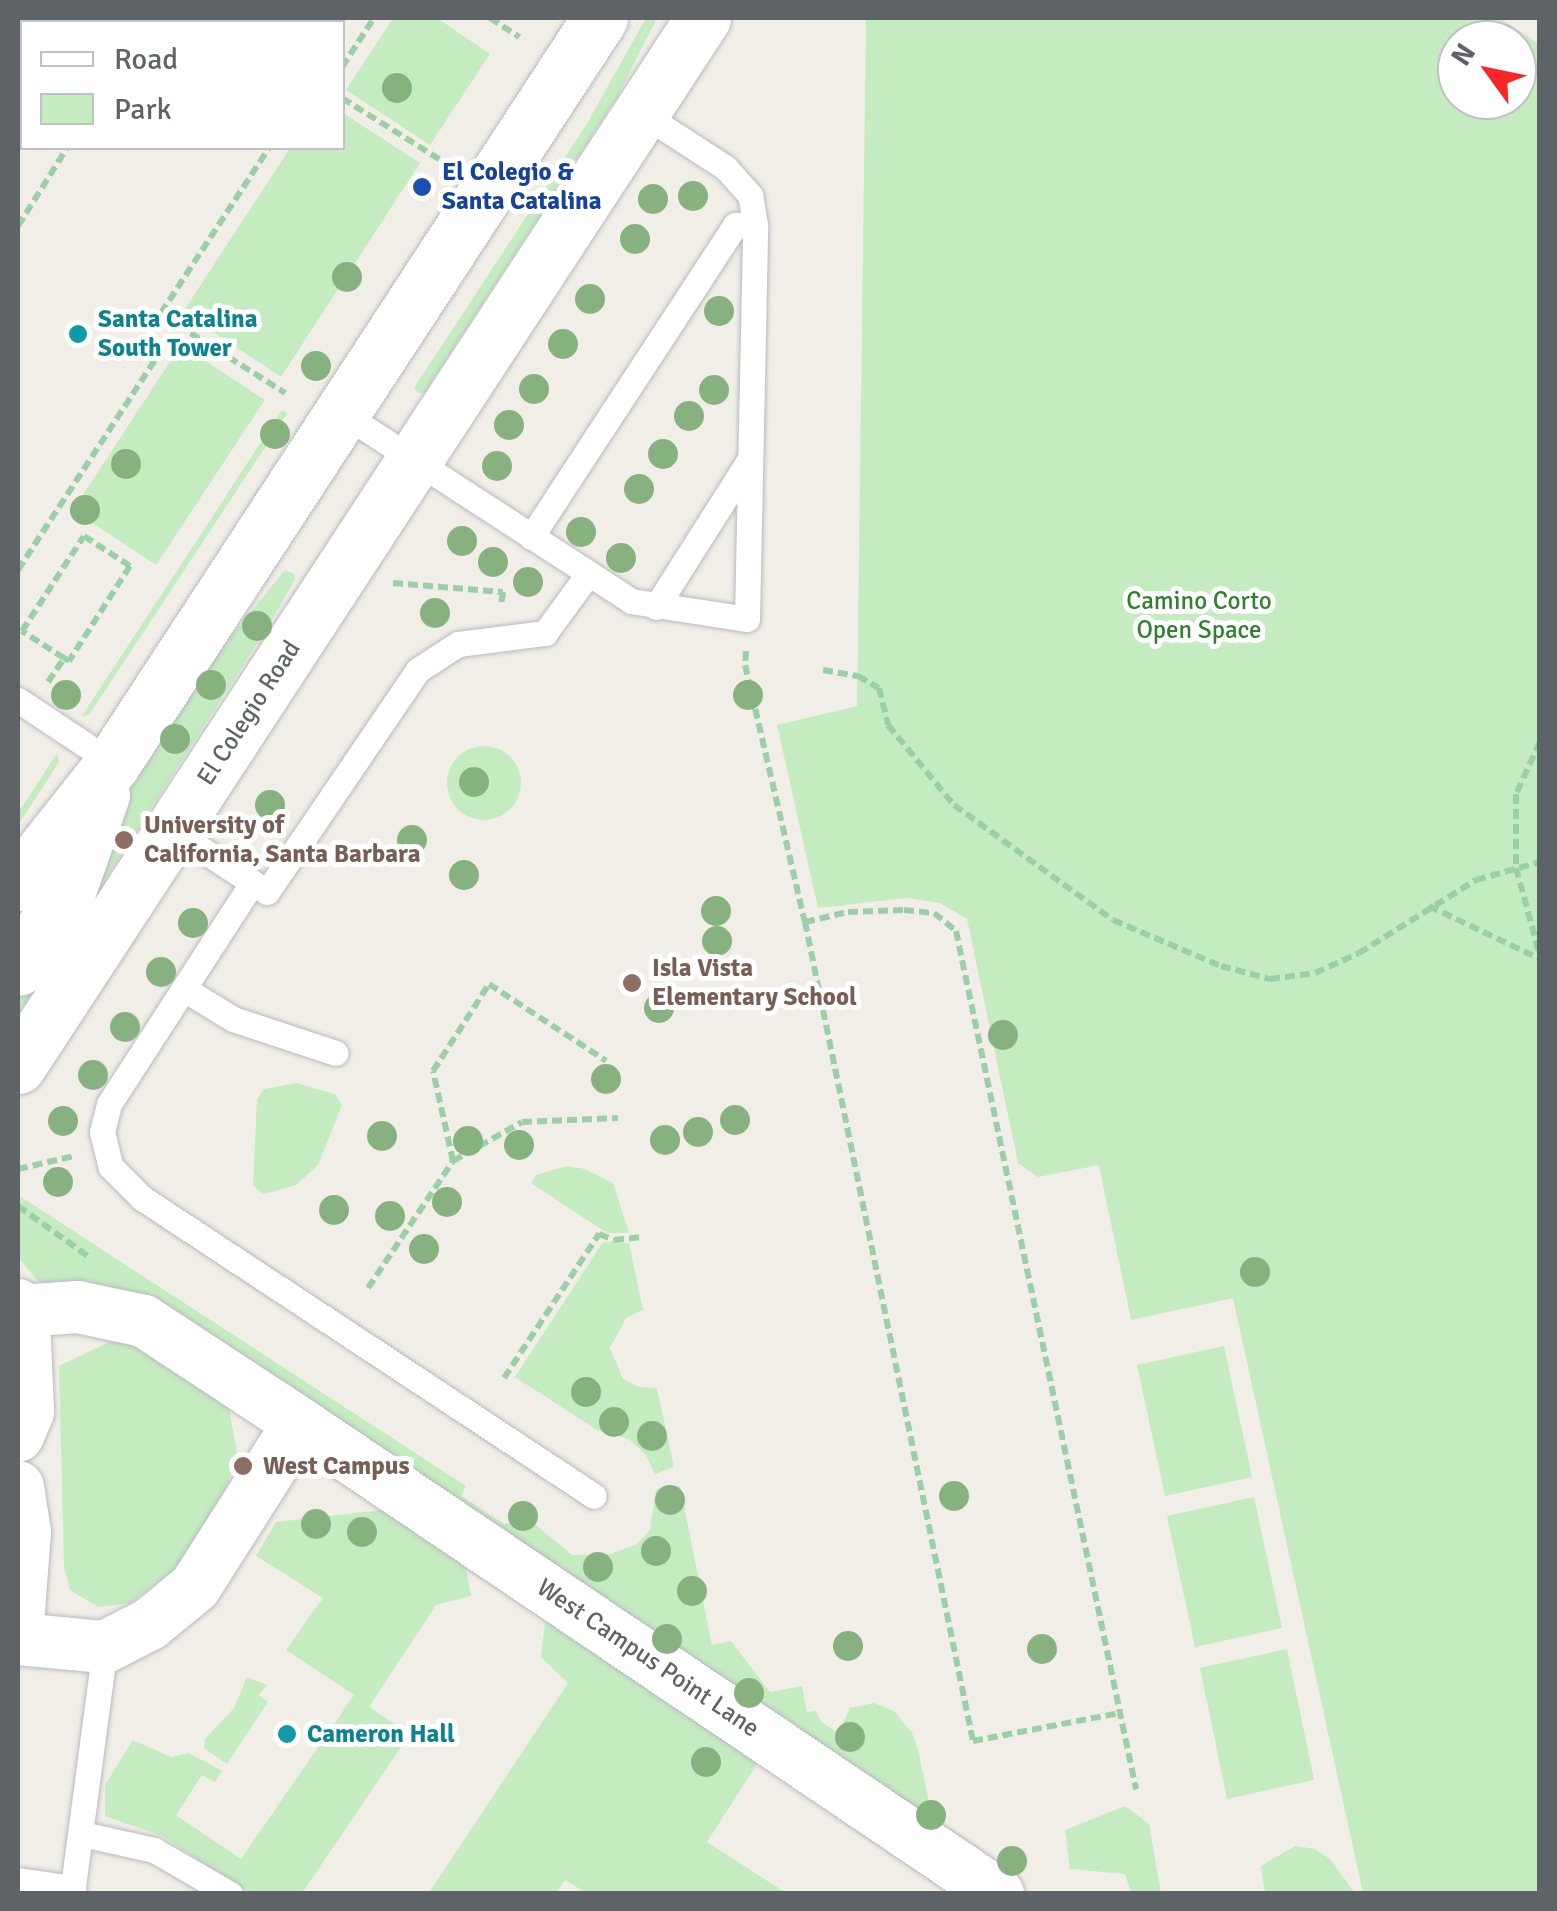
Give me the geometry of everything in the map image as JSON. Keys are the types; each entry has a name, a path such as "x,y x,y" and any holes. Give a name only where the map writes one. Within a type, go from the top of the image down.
{"main road":[{"path":"18,882 113,764 600,18"},
{"name":"El Colegio Road","path":"18,1066 703,18"},
{"path":"18,968 70,888 113,764"}],"street":[{"name":"West Campus Point Lane","path":"19,1308 78,1308 144,1321 998,1894"},
{"path":"18,1436 28,1412 19,1308"},
{"path":"18,1638 105,1647 150,1624 195,1587 299,1423"},
{"path":"18,1486 25,1532 18,1622"}],"lane":[{"path":"342,414 632,600 747,619 756,225 750,195 726,168 641,113"},
{"path":"530,536 735,226 756,225"},
{"path":"656,606 752,456"},
{"path":"172,830 268,892 418,670 458,644 546,632 588,574"},
{"path":"24,704 113,764"},
{"path":"252,883 109,1104 102,1132 103,1149 124,1185 594,1496"},
{"path":"184,988 232,1020 336,1053"},
{"path":"18,1880 72,1891 105,1647"},
{"path":"82,1834 154,1850 230,1894"}],"path":[{"path":"345,63 374,18"},
{"path":"490,18 519,37"},
{"path":"345,100 438,160"},
{"path":"18,226 66,150"},
{"path":"268,150 160,314 285,394"},
{"path":"18,570 178,324"},
{"path":"84,536 130,566 68,661 64,658 22,631 84,536"},
{"path":"393,583 503,592 500,608"},
{"path":"747,619 745,665 805,922 973,1742 1120,1713"},
{"path":"24,704 64,658"},
{"path":"823,670 858,676 879,688 888,726 954,805 1113,920 1164,944 1270,979 1315,973 1359,953 1476,880 1540,862"},
{"path":"1540,742 1516,794 1516,868 1540,957"},
{"path":"1429,906 1540,957"},
{"path":"805,922 848,912 904,910 934,913 956,931 1136,1789"},
{"path":"452,1161 433,1071 489,984 606,1060"},
{"path":"368,1288 452,1161 522,1122 618,1118"},
{"path":"18,1169 74,1156"},
{"path":"504,1378 599,1234 614,1240 642,1237"}],"green space":[{"path":"393,18 437,18 490,54 430,145 346,90"},
{"path":"646,18 657,18 617,97 425,392 419,393 414,388 585,127"},
{"name":"Camino Corto Open Space","path":"866,18 1500,18 1503,20 1437,20 1437,120 1537,120 1539,44 1539,1893 1363,1893 1233,1298 1131,1320 1099,1165 1038,1177 1018,1163 967,919 940,903 907,898 818,908 777,725 857,706"},
{"path":"345,114 420,163 281,377 183,312 289,150 345,150"},
{"path":"181,345 265,400 156,565 73,510"},
{"path":"282,410 287,414 89,715 82,716"},
{"path":"285,570 294,574 295,580 267,628 18,1015 18,993 129,786 227,641"},
{"path":"484,746 510,757 521,783 510,809 484,820 458,809 447,783 458,757"},
{"path":"57,753 59,762 18,825 18,813"},
{"path":"296,1083 335,1094 342,1105 318,1165 296,1185 264,1194 253,1186 257,1099 264,1089"},
{"path":"567,1166 585,1169 613,1183 629,1233 607,1233 531,1183 536,1175"},
{"path":"18,1195 466,1486 461,1496 504,1524 531,1521 572,1555 611,1554 637,1544 650,1530 656,1489 680,1486 712,1645 731,1641 770,1692 802,1686 807,1712 816,1711 821,1722 835,1731 842,1726 850,1708 874,1703 894,1711 912,1733 918,1749 934,1826 36,1279 18,1257"},
{"path":"603,1242 629,1243 643,1310 626,1318 610,1348 623,1379 639,1387 657,1388 674,1467 655,1474 646,1455 629,1439 597,1430 515,1377"},
{"path":"126,1334 207,1376 229,1410 237,1453 221,1504 175,1569 130,1603 98,1607 70,1590 64,1566 59,1366"},
{"path":"1224,1346 1252,1477 1165,1496 1137,1365"},
{"path":"1254,1497 1282,1628 1195,1647 1167,1516"},
{"path":"400,1508 462,1547 471,1596 436,1605 369,1707 410,1734 302,1893 250,1893 162,1836 105,1816 105,1785 133,1740 171,1757 189,1753 222,1771 215,1782 202,1775 176,1815 241,1859 354,1695 286,1650 323,1598 256,1556 276,1522"},
{"path":"545,1622 571,1623 763,1755 707,1842 786,1893 586,1893 565,1880 556,1893 428,1894 568,1683 541,1657"},
{"path":"1287,1649 1314,1780 1227,1799 1200,1668"},
{"path":"247,1677 267,1685 259,1695 268,1702 227,1764 204,1748 205,1739 234,1708"},
{"path":"1125,1806 1149,1824 1161,1893 1131,1893 1125,1874 1070,1869 1065,1830"},
{"path":"1295,1846 1315,1849 1330,1859 1355,1893 1265,1893 1261,1866"}],"place":[{"name":"El Colegio & Santa Catalina","path":"422,187"},
{"name":"Santa Catalina South Tower","path":"78,334"},
{"name":"University of California, Santa Barbara","path":"124,840"},
{"name":"Isla Vista Elementary School","path":"632,983"},
{"name":"West Campus","path":"243,1466"},
{"name":"Cameron Hall","path":"287,1734"}]}
